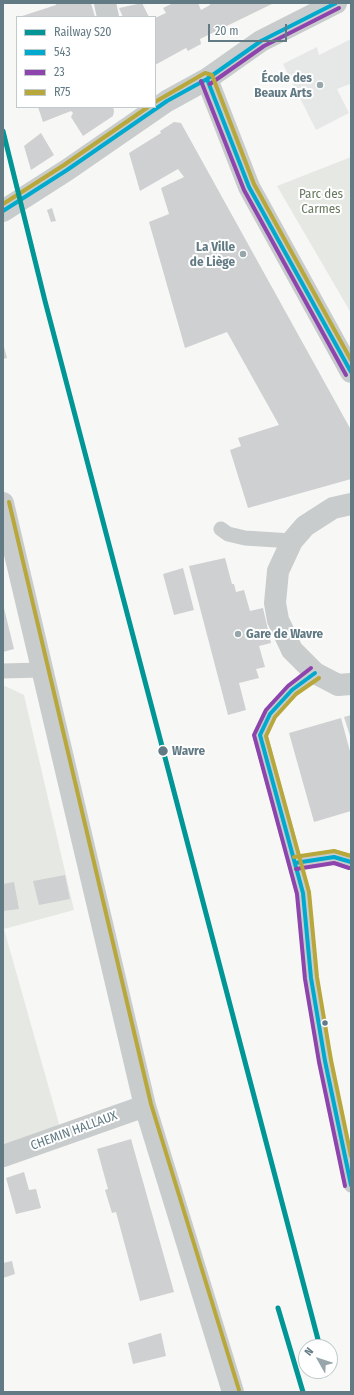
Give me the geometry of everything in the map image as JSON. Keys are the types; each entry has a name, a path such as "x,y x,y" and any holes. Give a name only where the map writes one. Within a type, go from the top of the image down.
{"street":[{"path":"106,3 108,16"},
{"path":"156,106 207,79 261,41 336,3"},
{"path":"207,79 249,187 351,372"},
{"path":"3,211 67,170 136,114 150,108"},
{"path":"3,502 41,670 145,1106 234,1392"},
{"path":"351,504 333,508 305,526 292,541 278,571 275,604 277,615 292,650 315,673 338,684 351,684"},
{"name":"CHEMIN HALLAUX","path":"3,1156 145,1106"}],"lane":[{"path":"221,529 228,534 245,538 292,541"},
{"path":"3,671 41,670"},
{"path":"315,673 292,690 270,714 260,735 303,893 311,978 325,1061 351,1185"},
{"path":"295,864 334,857 351,862"}],"shaded area":[{"name":"École des Beaux Arts","path":"351,39 351,86 350,84 337,89 349,113 316,130 283,64 317,47 319,55"}],"green space":[{"name":"Parc des Carmes","path":"351,157 351,313 277,186"},
{"path":"3,685 24,695 74,910 4,929 61,1131 3,1152"}],"building":[{"path":"55,3 91,3 95,16 22,16 56,5"},
{"path":"142,3 148,16 123,16 119,8"},
{"path":"173,3 198,3 201,10 210,5 209,3 274,3 200,39 201,44 188,51 186,48 156,64 156,18 166,13 163,8"},
{"path":"38,108 113,108 114,111 113,116 83,136 71,117 73,113 71,111 43,122"},
{"path":"174,122 181,123 351,430 351,479 248,508 230,450 241,446 238,438 279,425 227,332 185,348 149,222 169,214 161,188 184,177 178,169 140,191 129,153 161,133 160,131"},
{"path":"41,133 54,155 31,170 24,146"},
{"path":"52,208 56,221 51,222 47,210"},
{"path":"3,343 7,358 3,359"},
{"name":"Gare de Wavre","path":"225,558 232,584 234,584 236,592 244,590 250,611 263,608 271,643 259,646 265,667 256,669 259,678 239,683 246,710 228,715 189,566"},
{"path":"183,568 194,610 174,615 163,574"},
{"path":"3,604 14,649 3,652"},
{"path":"351,715 351,739 344,717"},
{"path":"341,718 351,755 351,811 314,822 289,733"},
{"path":"65,875 70,899 39,905 33,881"},
{"path":"14,882 19,909 3,911 3,884"},
{"path":"131,1139 174,1292 140,1301 116,1212 112,1213 105,1190 108,1189 97,1149"},
{"path":"24,1172 29,1190 36,1189 41,1208 16,1214 6,1178"},
{"path":"12,1261 15,1274 3,1278 3,1263"},
{"path":"161,1333 166,1356 133,1364 128,1343"}],"rail line":[{"name":"S20","path":"3,131 45,301 318,1339"},
{"name":"S20","path":"278,1308 303,1392"}],"transit line":[{"name":"543","path":"3,211 67,170 167,101 207,79 261,41 336,3"},
{"name":"23","path":"210,84 264,46 339,8"},
{"name":"R75","path":"156,101 205,73 212,75 254,184 351,360"},
{"name":"543","path":"207,79 249,187 351,372"},
{"name":"23","path":"201,81 244,190 346,375"},
{"name":"R75","path":"3,204 64,165 147,108"},
{"name":"R75","path":"9,502 151,1104 239,1390"},
{"name":"23","path":"311,668 288,686 266,710 254,735 297,894 305,979 319,1062 345,1186"},
{"name":"543","path":"315,673 292,690 270,714 260,735 303,893 311,978 325,1061 351,1185"},
{"name":"R75","path":"319,678 296,694 275,717 266,736 309,892 317,977 331,1060 351,1156"},
{"name":"R75","path":"294,857 334,851 351,856"},
{"name":"543","path":"295,863 334,857 351,862"},
{"name":"23","path":"296,869 334,863 349,868"}],"place":[{"name":"École des Beaux Arts","path":"320,85"},
{"name":"La Ville de Liège","path":"243,254"},
{"name":"Gare de Wavre","path":"238,634"},
{"name":"Wavre","path":"163,751"}]}
